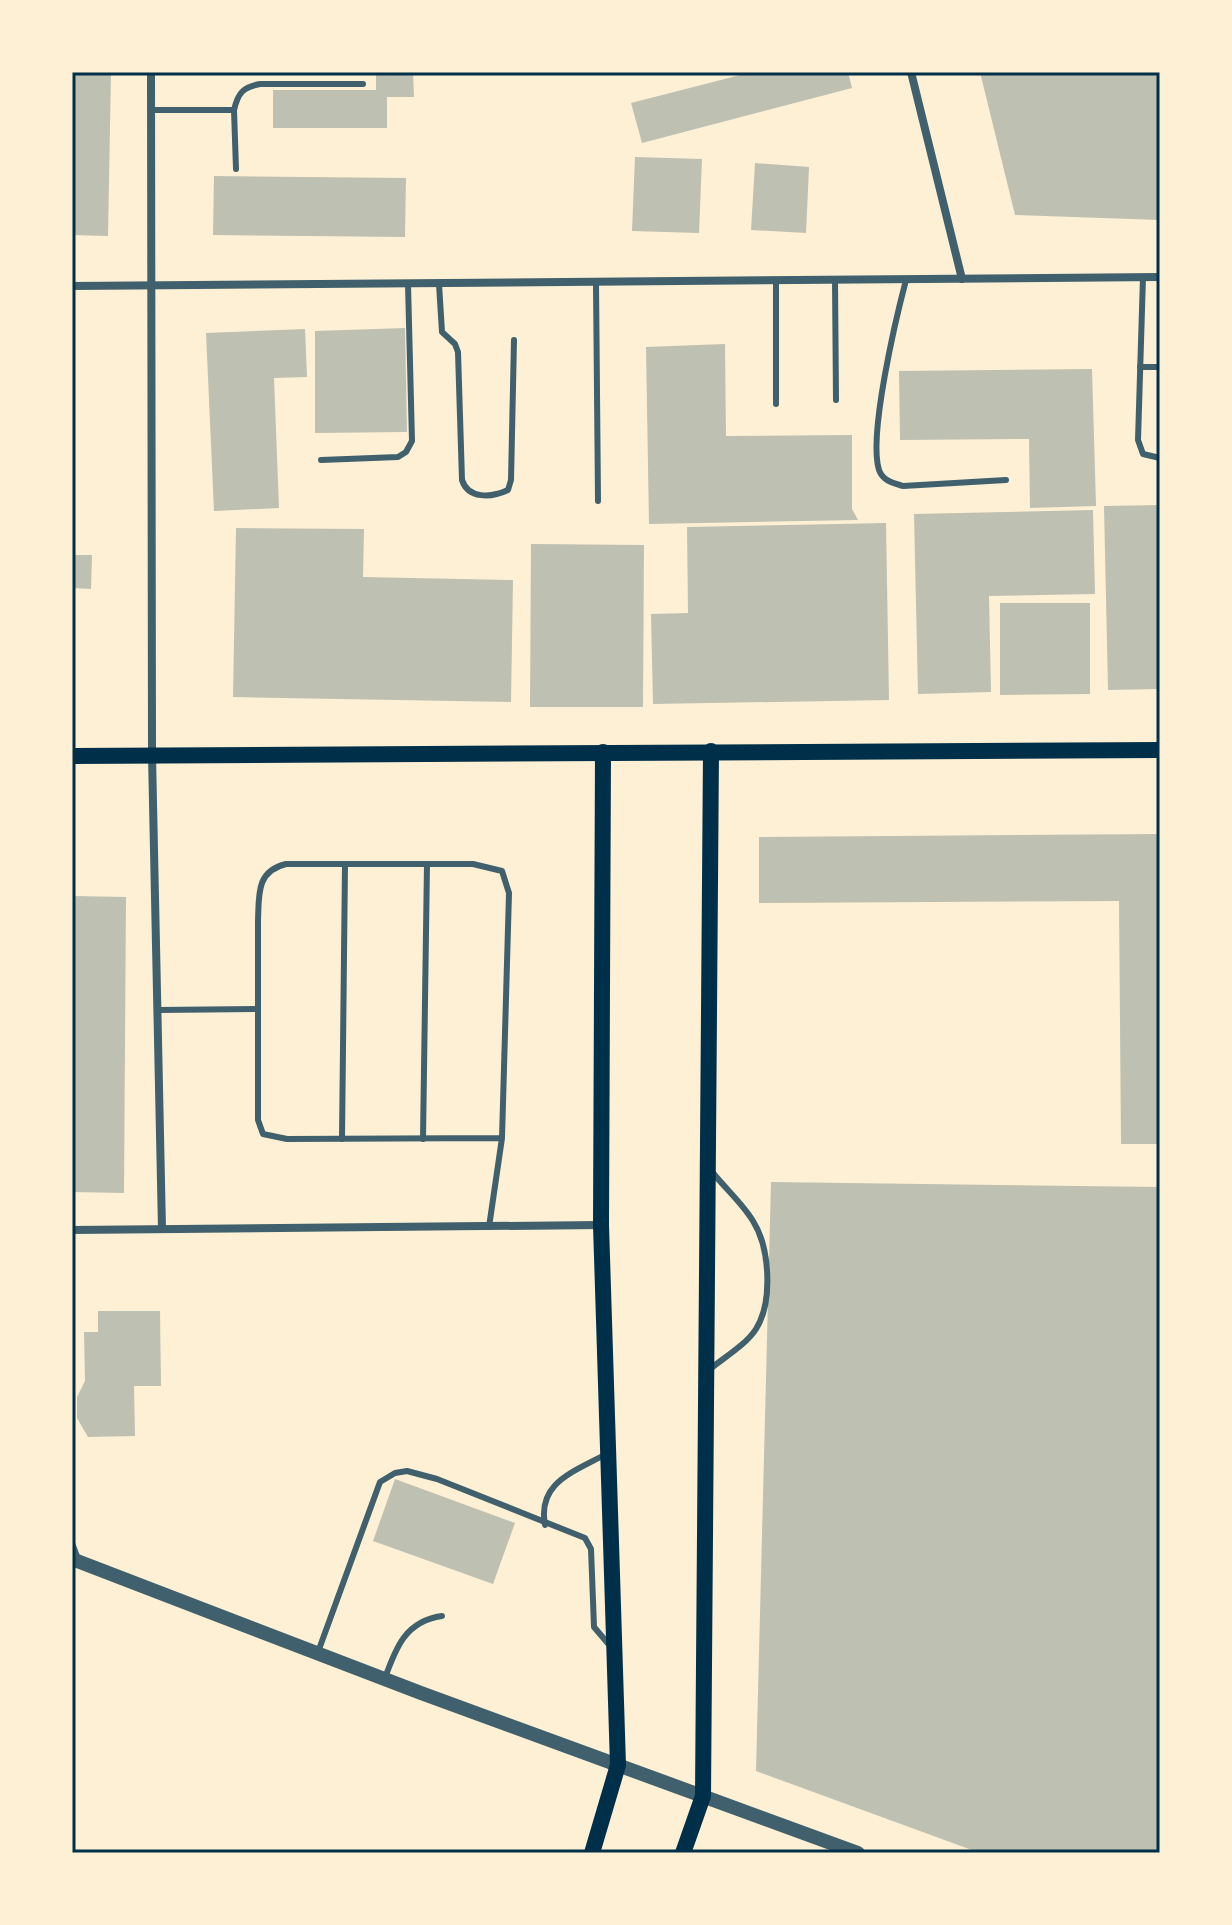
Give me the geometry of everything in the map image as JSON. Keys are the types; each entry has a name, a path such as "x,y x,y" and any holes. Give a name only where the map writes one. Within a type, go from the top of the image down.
{"main road":[{"path":"72,756 1160,750"},
{"path":"683,1853 703,1796 711,751"},
{"path":"592,1853 618,1765 601,1225 603,752"}],"street":[{"path":"151,72 152,755 162,1229"},
{"path":"911,72 962,279"},
{"path":"72,286 1160,277"},
{"path":"72,1230 601,1225"},
{"path":"75,1560 858,1853"}],"lane":[{"path":"236,169 234,110 238,95 248,86 363,84"},
{"path":"151,110 234,110"},
{"path":"1143,277 1138,440 1143,454 1160,458"},
{"path":"835,280 836,400"},
{"path":"906,280 887,362 877,455 880,473 889,482 903,486 1006,480"},
{"path":"776,281 776,404"},
{"path":"596,283 598,501"},
{"path":"321,460 398,457 406,452 412,441 408,284"},
{"path":"439,284 442,332 455,344 458,352 462,480 465,489 472,495 500,494 508,490 511,480 514,340"},
{"path":"1140,367 1160,367"},
{"path":"489,1227 502,1138 508,881 502,871 493,866 427,864 286,864 272,867 263,876 258,921 259,1129 272,1138 502,1138"},
{"path":"342,1139 345,864"},
{"path":"423,1139 427,864"},
{"path":"157,1010 258,1009"},
{"path":"704,1373 755,1331 765,1310 766,1271 762,1240 753,1221 708,1168"},
{"path":"545,1525 542,1507 546,1494 568,1475 608,1453"},
{"path":"318,1652 380,1482 395,1473 407,1471 437,1479 545,1525 585,1538 591,1549 594,1627 614,1650"},
{"path":"72,1543 75,1560"},
{"path":"385,1678 399,1641 421,1621 442,1616"}],"building":[{"path":"72,72 111,72 108,236 72,235"},
{"path":"376,72 413,72 414,97 387,97 387,128 273,128 273,90 376,90"},
{"path":"752,72 848,72 852,88 642,143 631,103"},
{"path":"980,72 1160,72 1160,220 1015,215"},
{"path":"635,157 702,159 699,233 632,231"},
{"path":"755,163 809,167 806,233 751,230"},
{"path":"214,176 406,178 405,237 213,235"},
{"path":"405,328 407,432 315,433 315,331"},
{"path":"305,329 307,377 274,378 279,508 214,511 206,333"},
{"path":"725,344 726,436 852,435 852,509 858,520 649,524 646,347"},
{"path":"1092,369 1096,506 1030,508 1029,439 900,440 899,371"},
{"path":"1160,505 1160,689 1108,690 1104,506"},
{"path":"1093,510 1095,594 989,596 991,692 918,694 914,514"},
{"path":"886,523 889,700 653,704 651,614 688,613 687,527"},
{"path":"236,528 364,529 363,577 513,580 511,702 233,697"},
{"path":"531,544 644,545 643,707 530,707"},
{"path":"72,555 92,555 91,589 72,588"},
{"path":"1000,603 1090,603 1090,694 1000,695"},
{"path":"1160,834 1160,1144 1121,1144 1119,901 759,903 759,837"},
{"path":"72,896 126,897 124,1193 72,1192"},
{"path":"771,1182 1160,1187 1160,1853 980,1853 756,1771"},
{"path":"98,1311 160,1311 161,1386 134,1386 135,1436 88,1437 77,1418 77,1397 85,1381 84,1332 98,1332"},
{"path":"395,1479 515,1523 493,1584 373,1541"}]}
